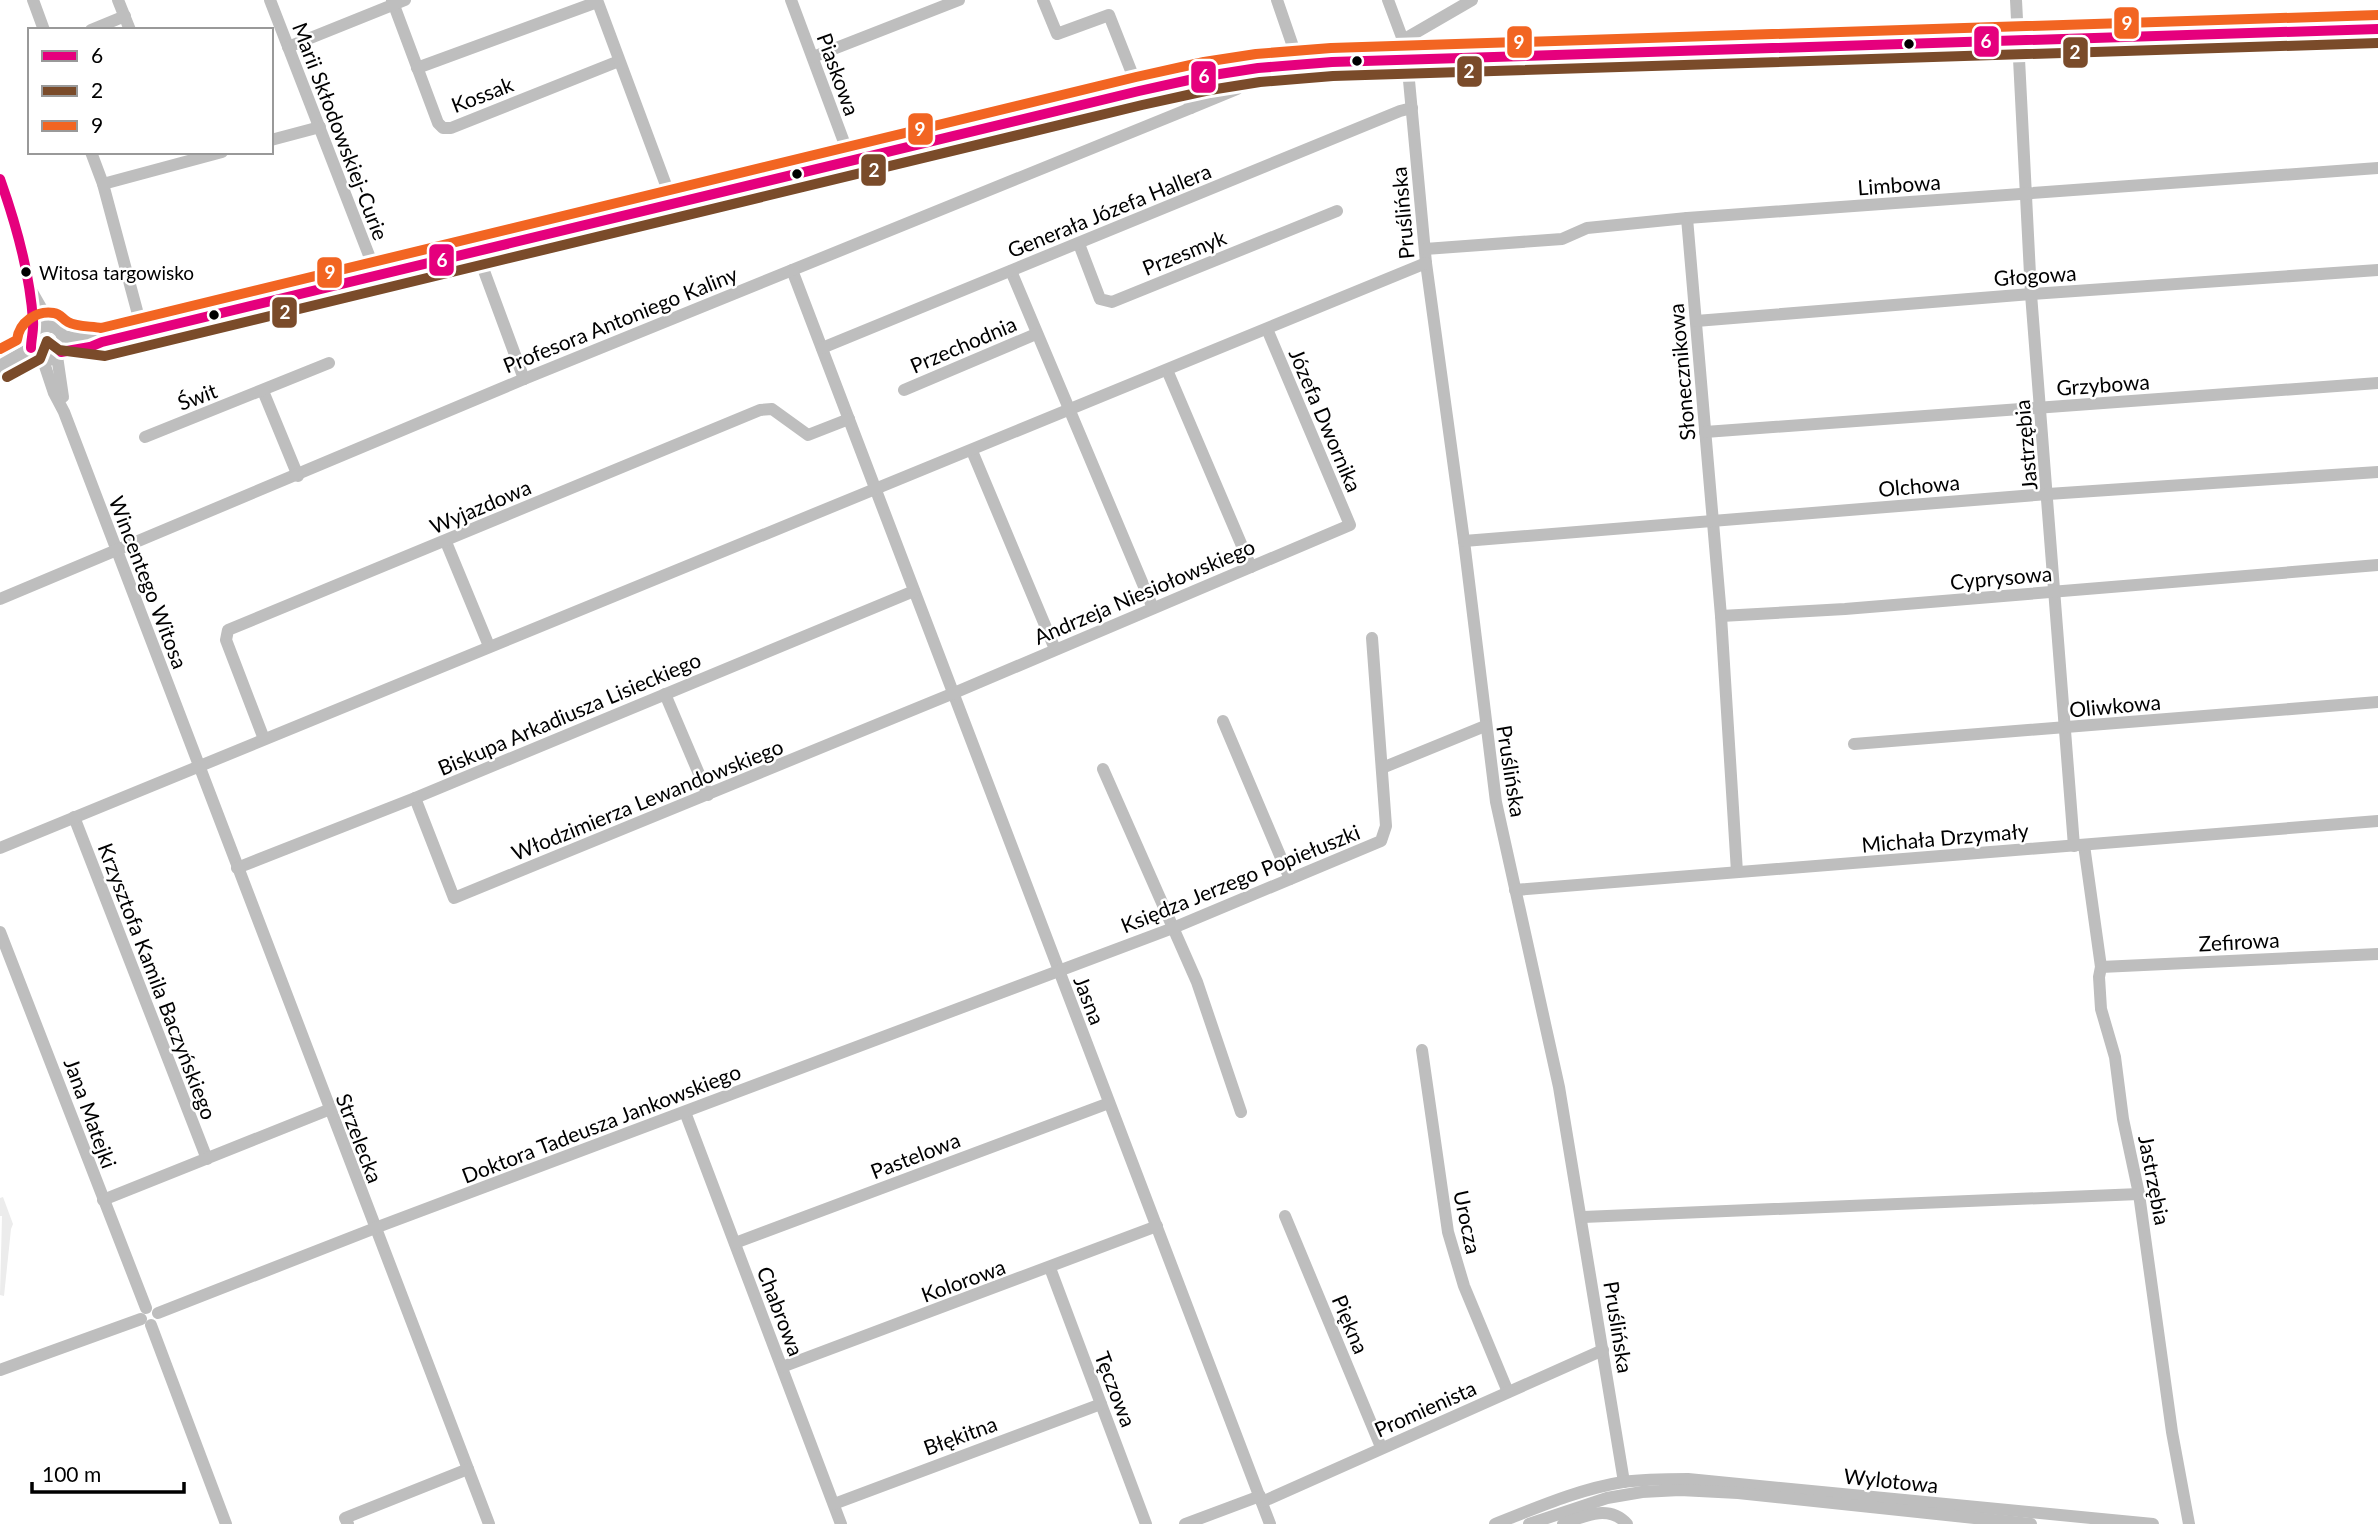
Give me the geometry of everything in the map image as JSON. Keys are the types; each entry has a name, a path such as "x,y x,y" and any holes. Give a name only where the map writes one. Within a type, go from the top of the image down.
{"street":[{"path":"33,0 43,28"},
{"path":"118,0 129,28"},
{"name":"Marii Skłodowskiej-Curie","path":"270,0 377,276"},
{"name":"Piaskowa","path":"791,0 851,161"},
{"path":"813,57 959,0"},
{"path":"1043,0 1056,34 1109,15 1139,91"},
{"path":"1277,0 1299,64"},
{"name":"Pruślińska","path":"1388,0 1407,59 1426,263 1496,802 1548,1027 1583,1217 1624,1482"},
{"path":"1403,40 1472,0"},
{"name":"Jastrzębia","path":"2016,0 2031,294 2049,494 2053,592 2065,728 2079,845 2101,967 2101,1009 2115,1057 2123,1119 2139,1195 2172,1432 2189,1524"},
{"path":"417,68 597,1 673,204"},
{"path":"288,47 397,2"},
{"name":"Kossak","path":"397,2 417,68 438,123 443,128 451,128 620,61"},
{"path":"96,28 125,16"},
{"path":"0,367 14,367 38,355 59,354 90,347 1139,91 1245,70 1299,64 1407,59 2378,29"},
{"name":"Profesora Antoniego Kaliny","path":"0,599 524,379 1237,89 1245,79 1245,70"},
{"path":"1183,81 1191,108"},
{"name":"Generała Józefa Hallera","path":"822,348 1412,108"},
{"path":"273,139 320,127"},
{"path":"92,154 103,184 143,333"},
{"path":"103,184 215,154"},
{"name":"Limbowa","path":"1425,249 1562,239 1587,228 1687,218 2378,168"},
{"path":"0,179 14,221 29,285 33,333 38,355"},
{"name":"Przesmyk","path":"1079,244 1100,299 1112,302 1337,211"},
{"name":"Słonecznikowa","path":"1687,218 1713,522"},
{"path":"477,252 524,379"},
{"path":"0,848 1426,263"},
{"name":"Jasna","path":"792,270 1270,1524"},
{"name":"Głogowa","path":"1696,321 2378,270"},
{"path":"1011,271 1153,608"},
{"path":"29,285 52,327 62,336 102,342"},
{"path":"33,333 41,327 52,327"},
{"name":"Józefa Dwornika","path":"1267,329 1350,525"},
{"name":"Przechodnia","path":"904,390 1036,334"},
{"path":"59,354 64,344 62,336"},
{"name":"Wincentego Witosa","path":"59,354 64,412"},
{"name":"Wincentego Witosa","path":"38,355 64,412 198,766"},
{"name":"Świt","path":"145,437 329,363"},
{"path":"1167,370 1251,566"},
{"name":"Grzybowa","path":"1705,432 2378,383"},
{"path":"263,391 298,476"},
{"name":"Wyjazdowa","path":"264,739 226,640 228,630 760,410 772,410 807,435 849,419"},
{"path":"971,451 1055,649"},
{"name":"Olchowa","path":"1464,541 2049,494 2378,472"},
{"path":"1713,522 1737,872"},
{"name":"Andrzeja Niesiołowskiego","path":"954,693 1350,525"},
{"path":"446,542 489,646"},
{"name":"Cyprysowa","path":"1721,616 2378,565"},
{"name":"Biskupa Arkadiusza Lisieckiego","path":"237,868 415,798 914,591"},
{"path":"1372,638 1382,768 1485,726"},
{"name":"Włodzimierza Lewandowskiego","path":"415,798 454,898 954,693"},
{"path":"665,694 708,795"},
{"name":"Oliwkowa","path":"1854,744 2378,702"},
{"path":"1223,722 1290,879"},
{"name":"Strzelecka","path":"198,766 489,1524"},
{"name":"Księdza Jerzego Popiełuszki","path":"1058,971 1173,928 1381,841 1385,826 1382,768"},
{"path":"1103,769 1208,1010 1241,1112"},
{"name":"Krzysztofa Kamila Baczyńskiego","path":"74,817 206,1159"},
{"name":"Michała Drzymały","path":"1515,890 2378,821"},
{"name":"Jana Matejki","path":"0,932 149,1316 226,1524"},
{"name":"Zefirowa","path":"2101,967 2378,954"},
{"name":"Doktora Tadeusza Jankowskiego","path":"0,1370 1058,971"},
{"name":"Urocza","path":"1422,1050 1450,1242 1464,1286 1507,1392"},
{"name":"Pastelowa","path":"735,1243 1109,1103"},
{"path":"103,1200 328,1110"},
{"name":"Chabrowa","path":"685,1112 841,1524"},
{"path":"1583,1217 2139,1195"},
{"name":"Piękna","path":"1284,1216 1381,1447"},
{"name":"Kolorowa","path":"782,1367 1157,1226"},
{"name":"Tęczowa","path":"1050,1268 1146,1524"},
{"name":"Promienista","path":"1185,1524 1261,1499 1603,1350"},
{"name":"Błękitna","path":"834,1504 1101,1404"},
{"path":"348,1524 345,1518 468,1469"},
{"name":"Wylotowa","path":"1495,1524 1553,1501 1624,1482 1688,1479 2153,1524"},
{"name":"Wylotowa","path":"1529,1524 1563,1511 1618,1496 1664,1490 1711,1490 2031,1524"},
{"path":"1563,1524 1604,1513 1624,1521"}],"shaded area":[{"path":"1235,79 1234,85 1195,100 1190,88 1193,85"},
{"path":"43,333 51,333 57,343 51,353 43,353 37,347 37,339"},
{"path":"3,1197 13,1224 4,1296 0,1295 0,1198"}],"transit line":[{"name":"9","path":"0,349 17,340 25,323 41,313 60,315 71,324 101,328 1136,77 1256,54 1331,48 2378,15"},
{"name":"6","path":"61,352 1139,91 1258,68 1332,62 2378,29"},
{"name":"2","path":"7,377 40,359 47,341 59,350 105,356 1142,105 1260,82 1333,76 2378,43"},
{"name":"6","path":"0,179 17,231 29,285 33,324 31,348"}],"place":[{"name":"Witosa targowisko","path":"26,272"}]}
